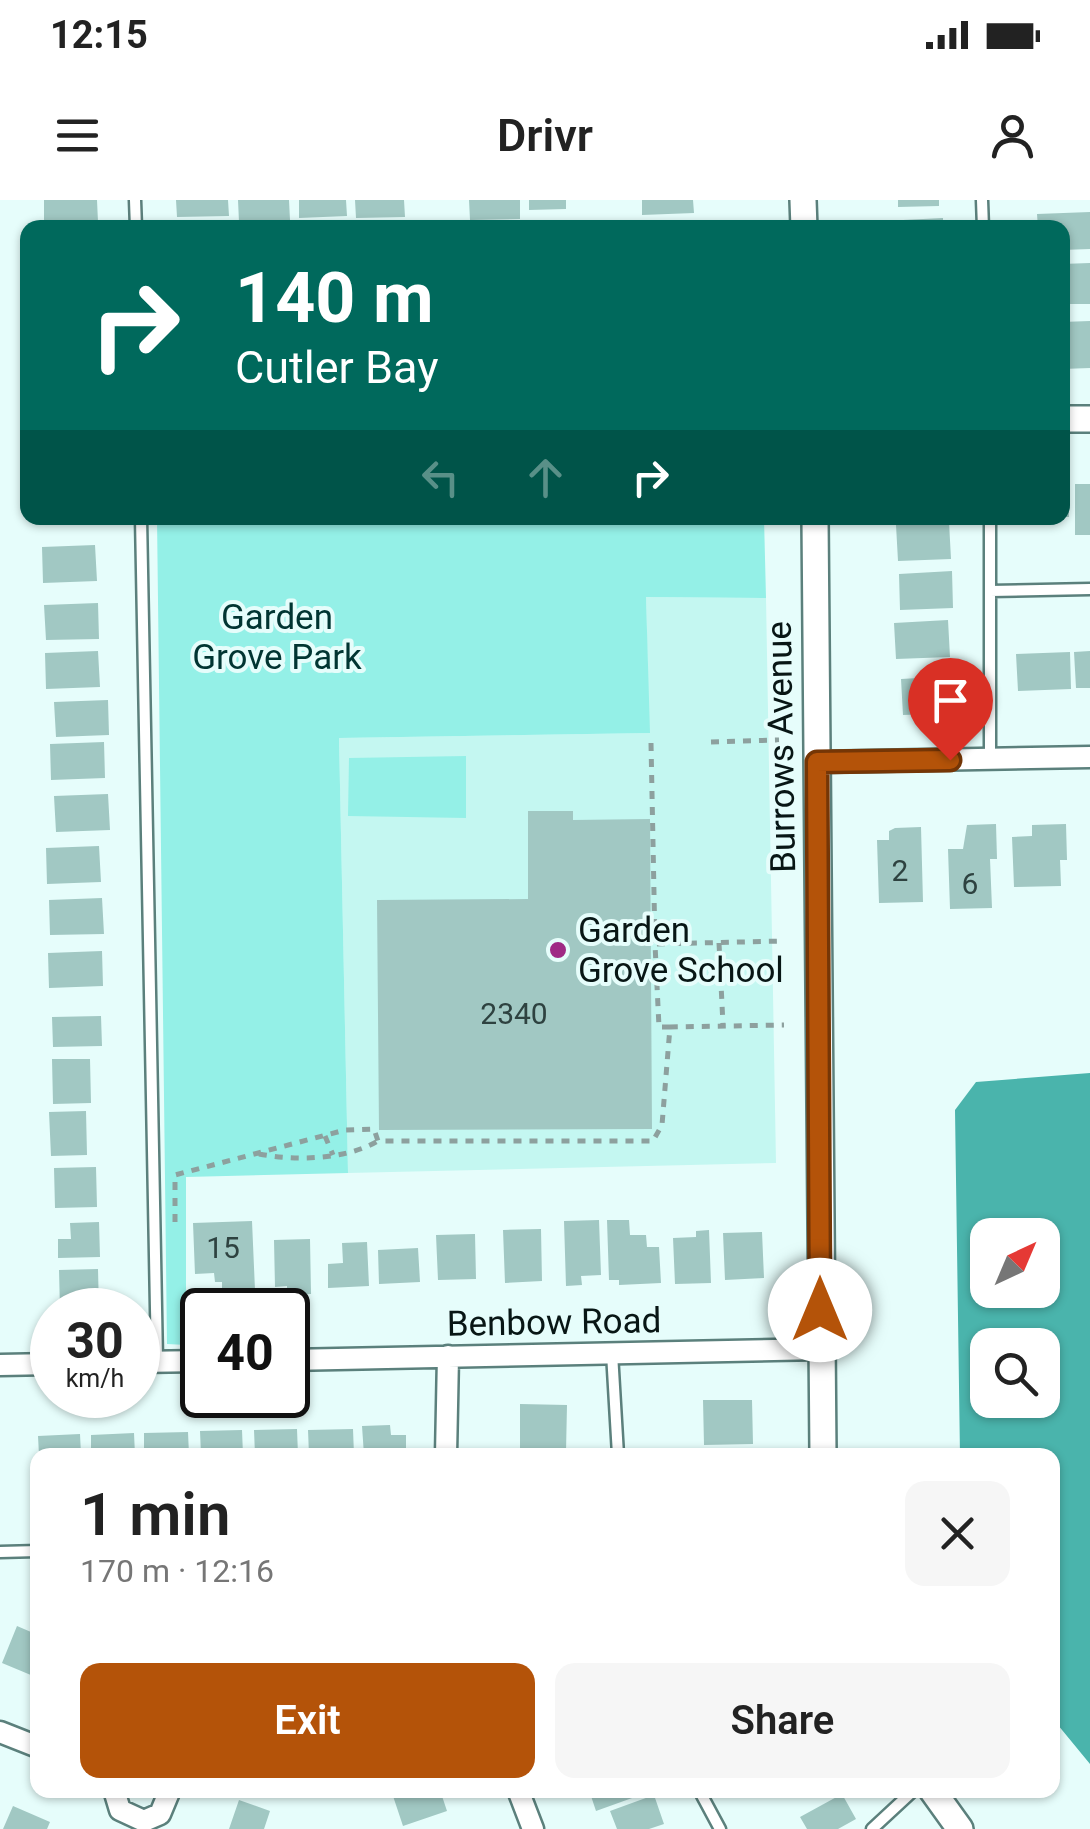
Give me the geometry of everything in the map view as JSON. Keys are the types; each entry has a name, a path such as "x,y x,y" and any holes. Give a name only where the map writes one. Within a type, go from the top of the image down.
{"street":[{"name":"Burrows Avenue","path":"815,525 823,1448"},
{"path":"817,762 1090,757"},
{"name":"Benbow Road","path":"310,1359 821,1349"},
{"path":"446,1448 448,1356"},
{"path":"0,1365 30,1364"},
{"path":"0,1732 30,1744"},
{"path":"116,1798 120,1810 144,1821 160,1814 167,1798"},
{"path":"521,1798 534,1829"},
{"path":"938,1798 960,1829"}],"lane":[{"path":"141,525 146,1288"},
{"path":"990,525 990,758"},
{"path":"990,591 1090,589"},
{"path":"612,1353 618,1448"},
{"path":"0,1552 30,1552"},
{"path":"703,1798 720,1829"},
{"path":"872,1829 905,1798"}],"path":[{"path":"711,742 778,740"},
{"path":"652,743 660,1026 784,1025"},
{"path":"655,944 783,941"},
{"path":"720,943 723,1026"},
{"path":"256,1154 282,1158 333,1155 355,1152 378,1141 653,1141 662,1125 670,1027"},
{"path":"176,1232 175,1175 325,1136 374,1129 378,1141"},
{"path":"325,1136 333,1155"}],"shaded area":[{"name":"Garden Grove School","path":"646,597 766,598 776,1163 348,1173 339,738 649,733"},
{"path":"1090,1073 1090,1764 1060,1728 1060,1448 960,1448 955,1110 976,1082"}],"green space":[{"name":"Garden Grove Park","path":"157,525 764,525 766,598 646,597 650,733 339,738 348,1173 186,1177 186,1288 180,1288 180,1345 167,1344"},
{"path":"466,756 466,818 348,816 349,758"}],"building":[{"path":"44,200 97,200 98,220 44,220"},
{"path":"176,200 228,200 229,216 177,217"},
{"path":"238,200 289,200 290,220 239,220"},
{"path":"299,200 346,200 347,216 299,218"},
{"path":"355,200 404,200 405,217 356,218"},
{"path":"469,200 520,200 520,219 470,220"},
{"path":"529,200 566,200 566,209 529,210"},
{"path":"642,200 693,200 694,213 642,215"},
{"path":"898,200 939,200 939,206 898,207"},
{"path":"1090,212 1090,249 1070,250 1070,220 1037,220 1037,214"},
{"path":"1090,263 1090,304 1070,304 1070,264"},
{"path":"1090,321 1090,368 1070,369 1070,322"},
{"path":"1075,484 1090,484 1090,535 1075,535"},
{"path":"896,525 949,525 951,559 898,561"},
{"path":"95,545 97,581 43,583 42,547"},
{"path":"952,571 953,608 900,610 899,574"},
{"path":"98,603 99,639 46,640 44,605"},
{"path":"948,620 950,657 896,659 894,623"},
{"path":"98,651 100,687 46,689 45,653"},
{"path":"1090,651 1090,688 1076,688 1074,652"},
{"path":"1070,652 1071,689 1018,691 1016,654"},
{"path":"954,676 956,713 903,715 901,679"},
{"path":"108,700 109,735 56,737 54,702"},
{"path":"104,742 105,778 51,780 50,744"},
{"path":"108,794 110,830 56,832 54,796"},
{"name":"Garden Grove School","path":"528,811 573,811 573,820 650,819 652,1129 379,1130 377,900 528,899"},
{"path":"996,824 997,859 990,859 992,908 950,909 948,849 963,849 967,825"},
{"path":"1066,824 1067,860 1060,860 1061,886 1014,887 1012,837 1032,836 1032,825"},
{"path":"921,827 923,902 879,903 877,840 889,840 889,831 895,828"},
{"path":"99,846 101,882 47,884 46,848"},
{"path":"102,898 104,934 50,935 49,900"},
{"path":"102,951 103,986 49,988 48,953"},
{"path":"101,1016 102,1046 53,1047 52,1017"},
{"path":"52,1059 90,1059 91,1103 53,1104"},
{"path":"86,1111 87,1155 51,1156 49,1112"},
{"path":"96,1167 97,1207 55,1208 54,1168"},
{"path":"599,1220 601,1275 581,1276 582,1285 566,1286 564,1221"},
{"path":"607,1220 629,1220 630,1235 646,1235 647,1247 659,1247 661,1283 619,1285 619,1280 609,1280"},
{"path":"252,1221 255,1288 222,1288 222,1282 215,1282 214,1273 195,1274 193,1223"},
{"path":"99,1222 100,1257 58,1258 58,1239 71,1239 70,1223"},
{"path":"541,1229 542,1281 505,1283 503,1230"},
{"path":"709,1230 711,1283 675,1284 673,1238 696,1237 696,1231"},
{"path":"762,1232 764,1278 725,1280 723,1233"},
{"path":"475,1234 476,1279 438,1280 436,1235"},
{"path":"310,1239 311,1294 310,1288 275,1287 274,1240"},
{"path":"367,1242 369,1286 328,1288 328,1264 343,1263 342,1243"},
{"path":"418,1248 420,1282 379,1284 378,1250"},
{"path":"98,1269 98,1288 59,1288 59,1270"},
{"path":"703,1400 752,1400 753,1444 704,1445"},
{"path":"520,1404 567,1405 566,1448 520,1448"},
{"path":"390,1425 391,1435 406,1435 406,1448 364,1448 362,1426"},
{"path":"297,1429 298,1448 255,1448 254,1430"},
{"path":"353,1429 354,1448 309,1448 308,1430"},
{"path":"242,1430 243,1448 201,1448 200,1431"},
{"path":"188,1432 189,1448 144,1448 144,1433"},
{"path":"134,1433 135,1448 91,1448 91,1435"},
{"path":"80,1434 81,1448 39,1448 38,1436"},
{"path":"17,1626 30,1632 30,1675 2,1663"},
{"path":"394,1798 443,1798 447,1811 403,1826"},
{"path":"592,1798 632,1798 596,1811"},
{"path":"655,1798 664,1824 649,1829 617,1829 610,1811"},
{"path":"835,1798 844,1798 856,1819 838,1829 807,1829 800,1817"},
{"path":"239,1800 270,1811 264,1829 229,1829"},
{"path":"13,1806 50,1822 47,1829 3,1829"}],"place":[{"name":"Garden Grove School","path":"558,950"}],"route":[{"path":"820,1310 817,762 950,760"}]}
